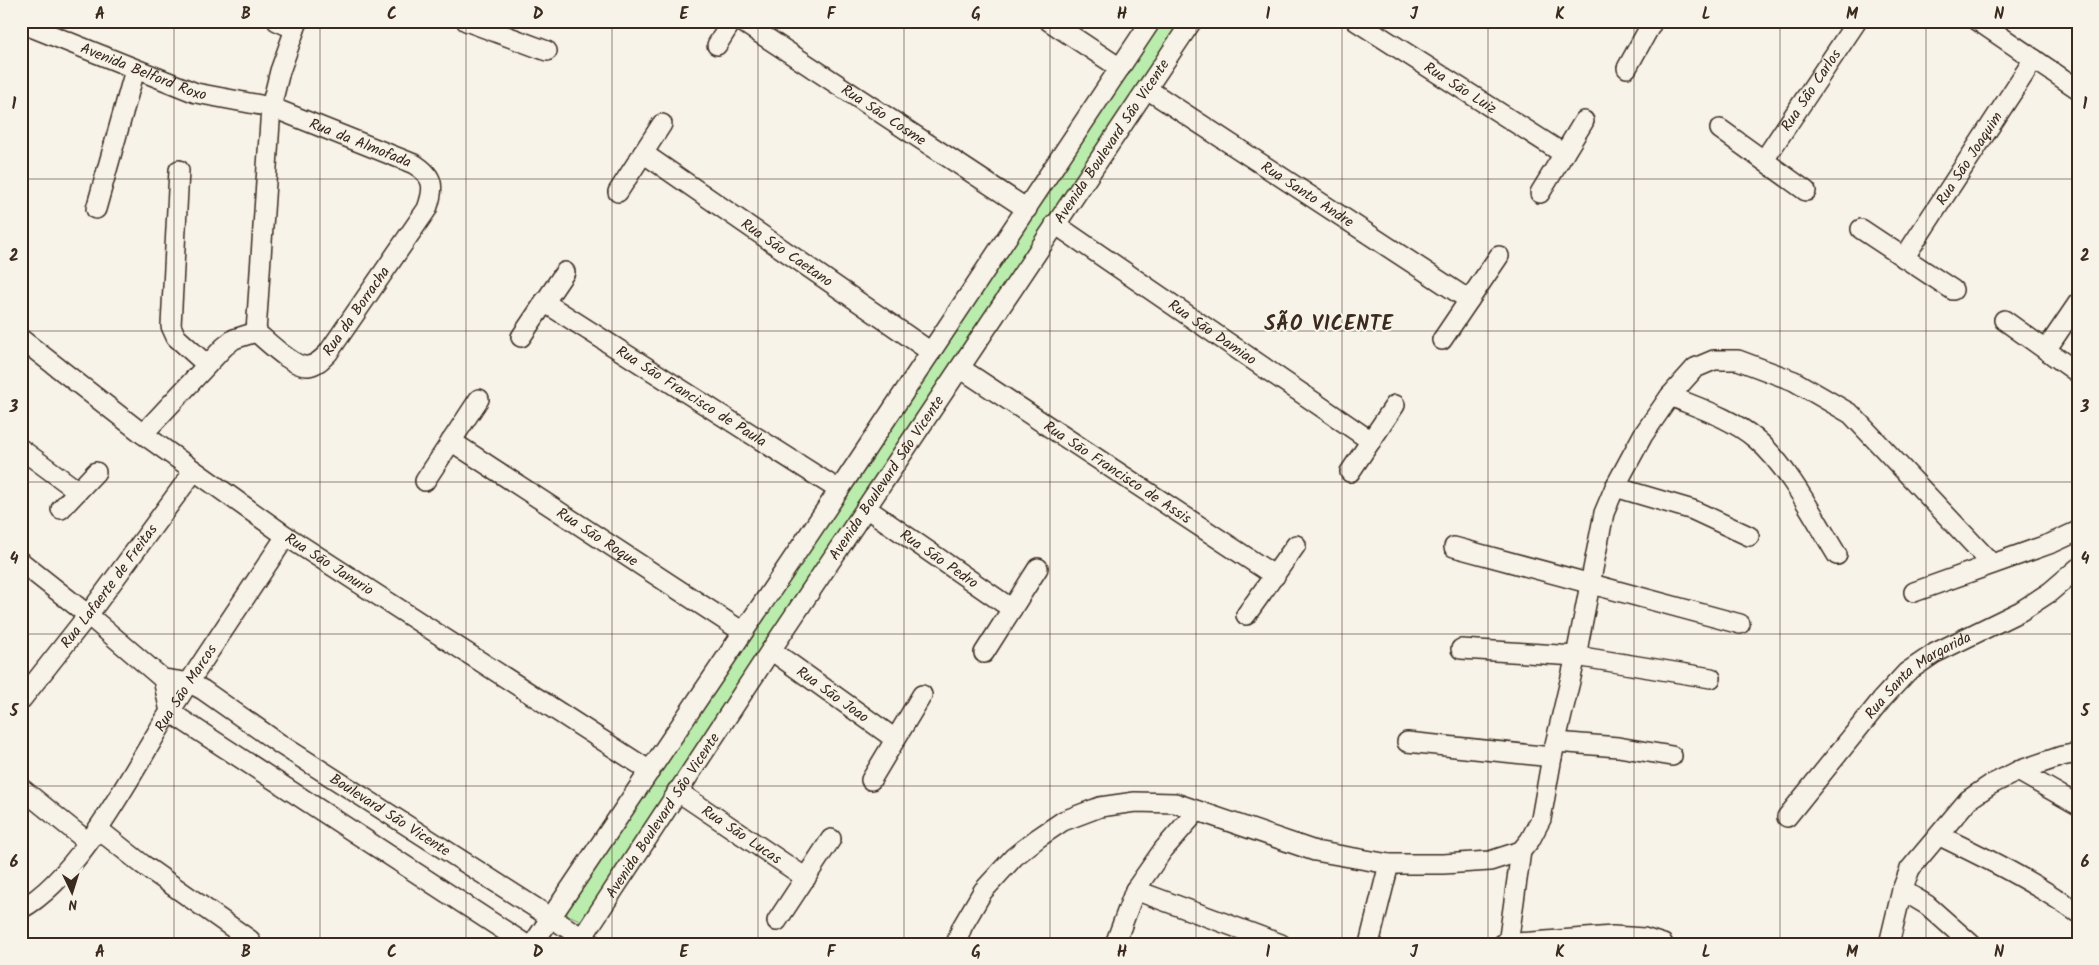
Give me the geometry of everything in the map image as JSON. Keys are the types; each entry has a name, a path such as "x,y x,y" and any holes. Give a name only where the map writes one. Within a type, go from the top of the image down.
{"street":[{"path":"143,434 207,365 234,339 256,332 271,107 280,71 296,25 277,21"},
{"path":"466,21 547,51"},
{"path":"717,45 732,21"},
{"name":"Rua Sāo Cosme","path":"741,21 1026,209"},
{"path":"1049,21 1120,68"},
{"path":"533,944 744,632 1151,21"},
{"name":"Avenida Boulevard São Vicente","path":"584,942 677,791 1192,21"},
{"name":"Rua Sāo Luiz","path":"1356,21 1564,154"},
{"path":"1627,68 1653,21"},
{"name":"Rua São Carlos","path":"1764,160 1857,21"},
{"path":"1978,21 2078,89"},
{"name":"Avenida Belford Roxo","path":"27,24 135,70 196,93 271,107"},
{"name":"Rua Sāo Joaquim","path":"1904,258 2034,59"},
{"path":"96,209 135,70"},
{"name":"Rua Santo Andre","path":"1147,89 1469,300"},
{"name":"Rua da Almofada","path":"271,107 414,164 425,171 432,182 432,195"},
{"path":"1540,193 1584,121"},
{"path":"618,192 662,124"},
{"path":"1720,129 1806,191"},
{"name":"Rua Sāo Caetano","path":"643,153 931,352"},
{"path":"179,170 171,326 176,337 207,365"},
{"name":"Rua da Borracha","path":"256,332 298,365 308,366 318,363 328,353 421,217 432,195"},
{"name":"Rua Sāo Damiao","path":"1055,224 1371,441"},
{"path":"1862,229 1952,290"},
{"path":"1442,340 1499,256"},
{"path":"521,337 565,272"},
{"name":"Rua Sāo Francisco de Paula","path":"544,302 839,490"},
{"path":"2046,350 2078,303"},
{"path":"2004,320 2078,373"},
{"name":"Rua Sāo Janurio","path":"21,339 143,434 286,536 650,771"},
{"path":"1663,944 1644,938 1613,936 1506,944 1521,851 1530,840 1541,819 1604,513 1615,487 1643,435 1670,396 1695,368 1714,360 1738,360 1801,384 1851,414 1992,564"},
{"name":"Rua Sāo Francisco de Assis","path":"960,368 1275,576"},
{"path":"1670,396 1728,420 1756,439 1781,467 1838,554"},
{"path":"425,481 479,399"},
{"path":"1350,472 1395,405"},
{"name":"Rua Sāo Roque","path":"451,441 744,632"},
{"path":"21,449 78,490"},
{"name":"Rua Lafaerte de Freitas","path":"21,700 88,615 194,471"},
{"path":"60,509 96,472"},
{"path":"1615,487 1693,510 1749,536"},
{"name":"Rua Sāo Pedro","path":"866,508 1012,609"},
{"path":"1914,592 2052,543 2078,531"},
{"name":"Rua Sāo Marcos","path":"21,909 45,891 93,835 170,712 286,536"},
{"path":"1246,615 1296,545"},
{"path":"1454,547 1740,624"},
{"path":"21,562 88,615 163,679 190,683"},
{"path":"984,653 1038,568"},
{"name":"Rua Santa Margarida","path":"1787,816 1883,698 1907,672 1935,653 2021,611 2050,592 2078,568"},
{"path":"1461,649 1576,656 1710,678"},
{"name":"Rua Sāo Joao","path":"771,650 895,739"},
{"path":"163,679 170,712 525,944"},
{"name":"Boulevard São Vicente","path":"190,683 280,744 552,918 584,942"},
{"path":"871,780 922,695"},
{"path":"1407,742 1554,750 1618,747 1672,756"},
{"path":"1889,944 1902,890 1910,869 1940,836 1953,816 1968,800 1990,785 2018,771 2062,756 2078,753"},
{"path":"2018,771 2078,805"},
{"path":"21,788 93,835 142,864 250,940"},
{"name":"Rua Sāo Lucas","path":"677,791 806,878"},
{"path":"956,944 962,927 983,891 1014,857 1063,821 1100,806 1135,802 1175,804 1315,851 1389,864 1444,864 1490,861 1521,851"},
{"path":"1115,944 1136,890 1164,850 1198,811"},
{"path":"1940,836 2011,870 2078,913"},
{"path":"777,921 831,839"},
{"path":"1369,944 1389,864"},
{"path":"1136,890 1280,944"},
{"path":"1902,890 1928,905 1971,944"}],"green space":[{"path":"1154,21 1187,21 586,923 564,913"}],"district":[{"name":"SÃO VICENTE","path":"1329,323"}]}
